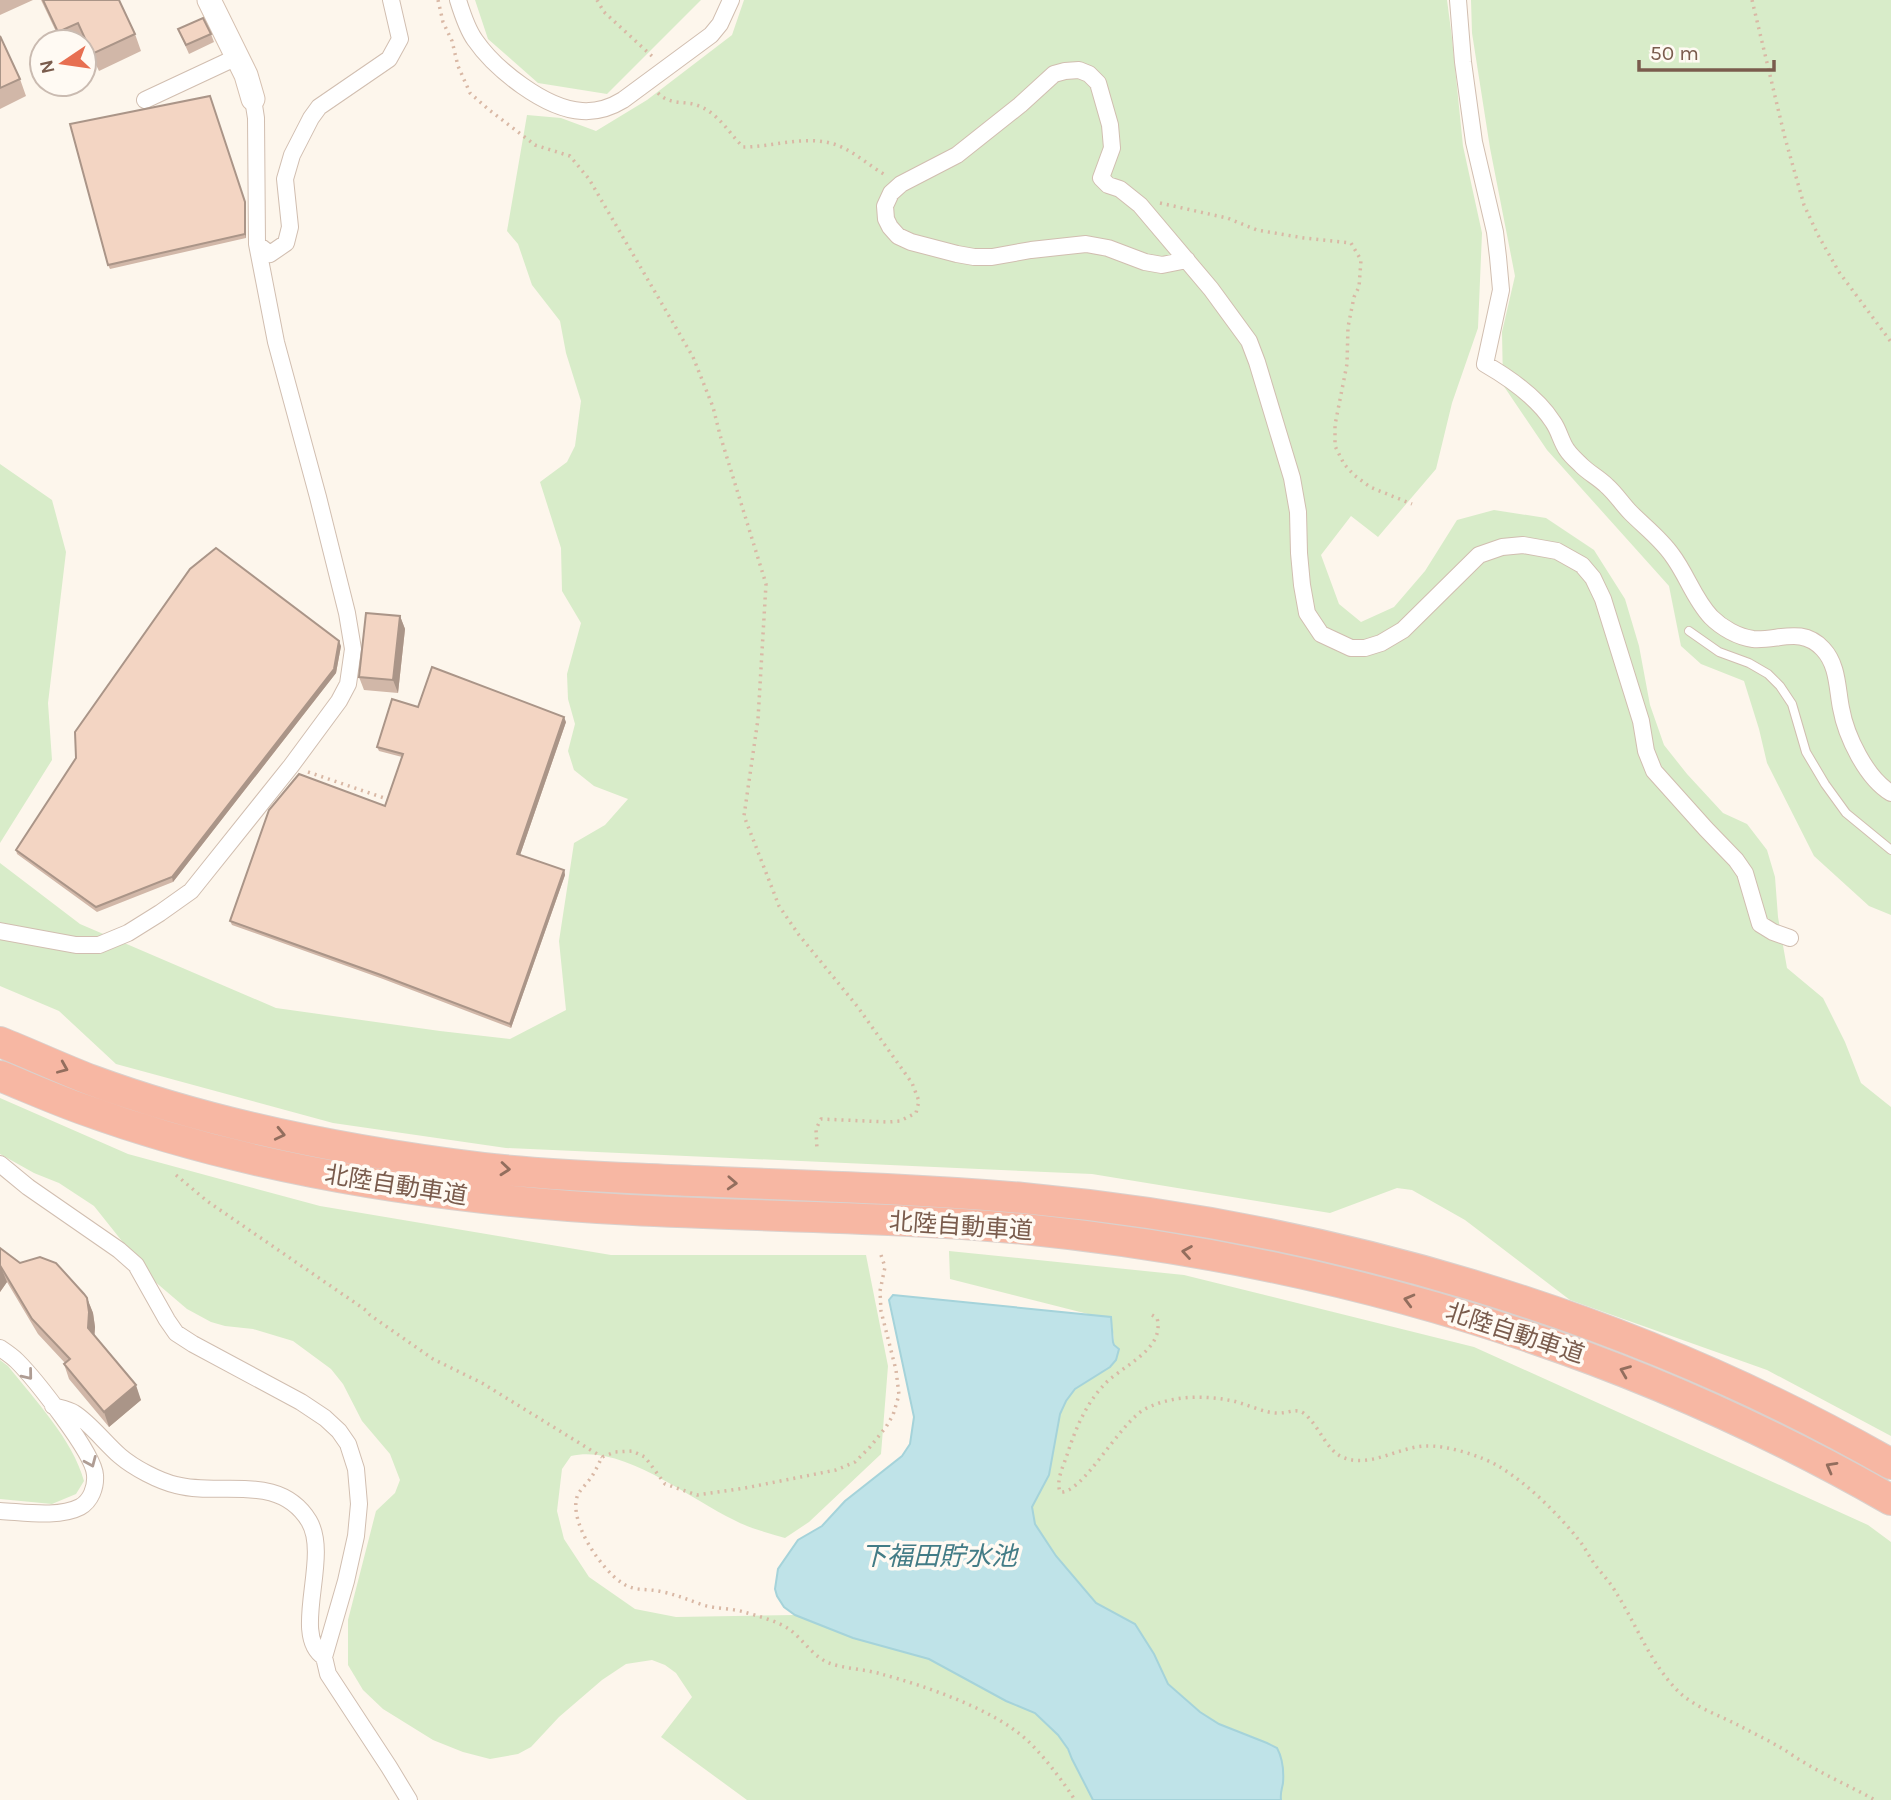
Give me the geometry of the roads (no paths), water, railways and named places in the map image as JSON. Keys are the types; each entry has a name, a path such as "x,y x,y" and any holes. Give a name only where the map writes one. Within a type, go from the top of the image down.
{"highway":[{"name":"北陸自動車道","path":"0,1042 90,1080 188,1111 286,1135 386,1155 488,1168 599,1177 1022,1198 1123,1209 1240,1229 1348,1252 1532,1304 1623,1337 1801,1415 1891,1464"},
{"name":"北陸自動車道","path":"0,1076 83,1109 180,1141 278,1165 382,1185 488,1199 600,1208 905,1221 1022,1229 1125,1241 1221,1257 1344,1283 1446,1310 1621,1369 1803,1451 1891,1500"}],"street":[{"path":"0,931 76,945 99,945 128,933 191,891 291,766 348,684 353,649 347,612 276,342 257,244 256,118 253,99 246,75 209,0"},
{"path":"257,244 270,254 286,243 289,227 285,179 292,155 311,118 319,107 389,58 400,39 391,0"},
{"path":"458,0 474,39 487,56 512,79 542,98 580,111 598,111 623,100 711,34 720,24 731,0"},
{"path":"1458,0 1474,142 1495,232 1501,290 1485,364 1502,373 1537,401 1554,423 1567,450 1585,469 1608,486 1632,515 1672,554 1695,597 1712,618 1729,631 1751,639 1795,635 1812,639 1825,650 1836,671 1841,711 1853,745 1869,772 1891,793"},
{"path":"145,100 237,57"},
{"path":"1187,260 1162,265 1086,244 992,257 957,254 898,236 886,219 885,206 891,193 901,184 957,155 1055,74 1079,70 1089,74 1098,83 1110,125 1112,148 1101,178 1140,205 1187,260 1249,341 1292,478 1298,512 1300,570 1307,613 1321,634 1351,648 1365,648 1381,643 1403,630 1479,555 1502,547 1523,545 1557,551 1582,565 1593,578 1603,598 1642,721 1646,751 1654,771 1736,860 1745,873 1760,924 1790,938"},
{"path":"0,1164 136,1265 176,1333 301,1402 325,1418 348,1444 356,1469 359,1504 356,1536 324,1657 328,1674 409,1800"},
{"path":"0,1348 17,1361 53,1406 84,1447 96,1474 93,1494 81,1506 58,1513 0,1511"},
{"path":"53,1406 73,1412 122,1458 156,1478 207,1490 263,1489 299,1508 315,1535 317,1558 309,1631 316,1652 324,1657"}],"lane":[{"path":"1689,631 1719,652 1759,668 1780,686 1792,704 1806,752 1825,784 1846,813 1891,850"}],"water":[{"name":"下福田貯水池","path":"893,1295 1111,1317 1113,1342 1119,1349 1116,1360 1110,1367 1075,1389 1066,1401 1060,1414 1049,1475 1032,1507 1035,1524 1056,1556 1096,1603 1135,1624 1154,1654 1168,1684 1200,1712 1219,1724 1277,1748 1283,1769 1281,1800 1093,1800 1068,1749 1035,1713 1006,1701 929,1659 853,1638 795,1615 784,1607 775,1589 778,1569 798,1540 822,1526 845,1501 902,1456 910,1444 914,1417 889,1300"}]}
